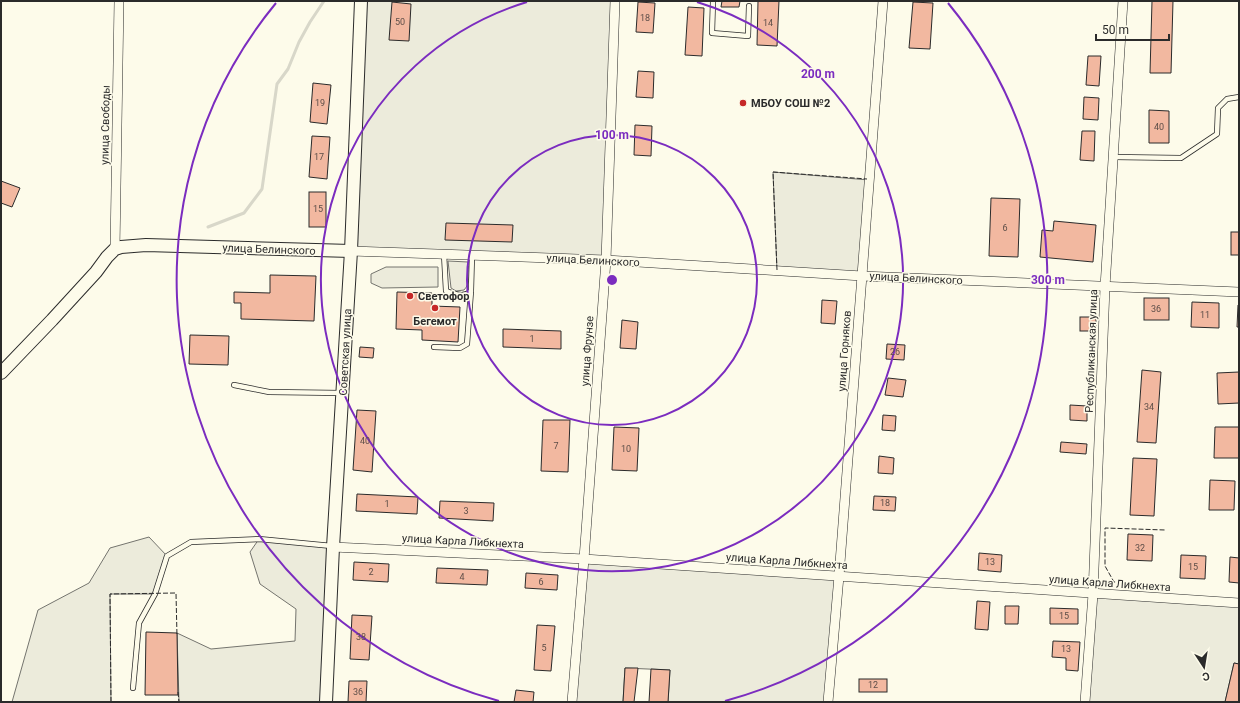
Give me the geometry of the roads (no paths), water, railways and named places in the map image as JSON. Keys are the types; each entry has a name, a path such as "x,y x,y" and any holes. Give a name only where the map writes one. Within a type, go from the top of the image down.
{"street":[{"name":"улица Свободы","path":"116,249 119,1"},
{"name":"Советская улица","path":"326,702 333,547 351,251 361,1"},
{"name":"улица Фрунзе","path":"572,702 606,260 615,1"},
{"name":"улица Горняков","path":"828,702 840,576 883,1"},
{"name":"Республиканская улица","path":"1085,702 1093,594 1105,287 1123,1"},
{"name":"улица Белинского","path":"116,249 121,247 146,245 606,260 862,276 1239,292"},
{"path":"1,373 52,320 96,272 107,257 116,249"},
{"name":"улица Карла Либкнехта","path":"333,547 584,559 1239,603"}],"lane":[{"path":"713,1 712,34 748,36 749,6"},
{"path":"1113,157 1182,158 1217,134 1218,108 1227,99 1239,97"},
{"path":"444,254 446,291 460,295 468,294 471,291"},
{"path":"434,347 460,348 467,344 472,255"},
{"path":"234,384 269,392 342,393"},
{"path":"133,688 138,623 154,594 167,556 191,542 259,539 333,547"}],"waterway":[{"path":"208,227 244,213 262,189 277,84 288,69 299,42 324,1"}],"place":[{"name":"МБОУ СОШ №2","path":"743,103"},
{"name":"Светофор","path":"410,296"},
{"name":"Бегемот","path":"435,308"}]}
